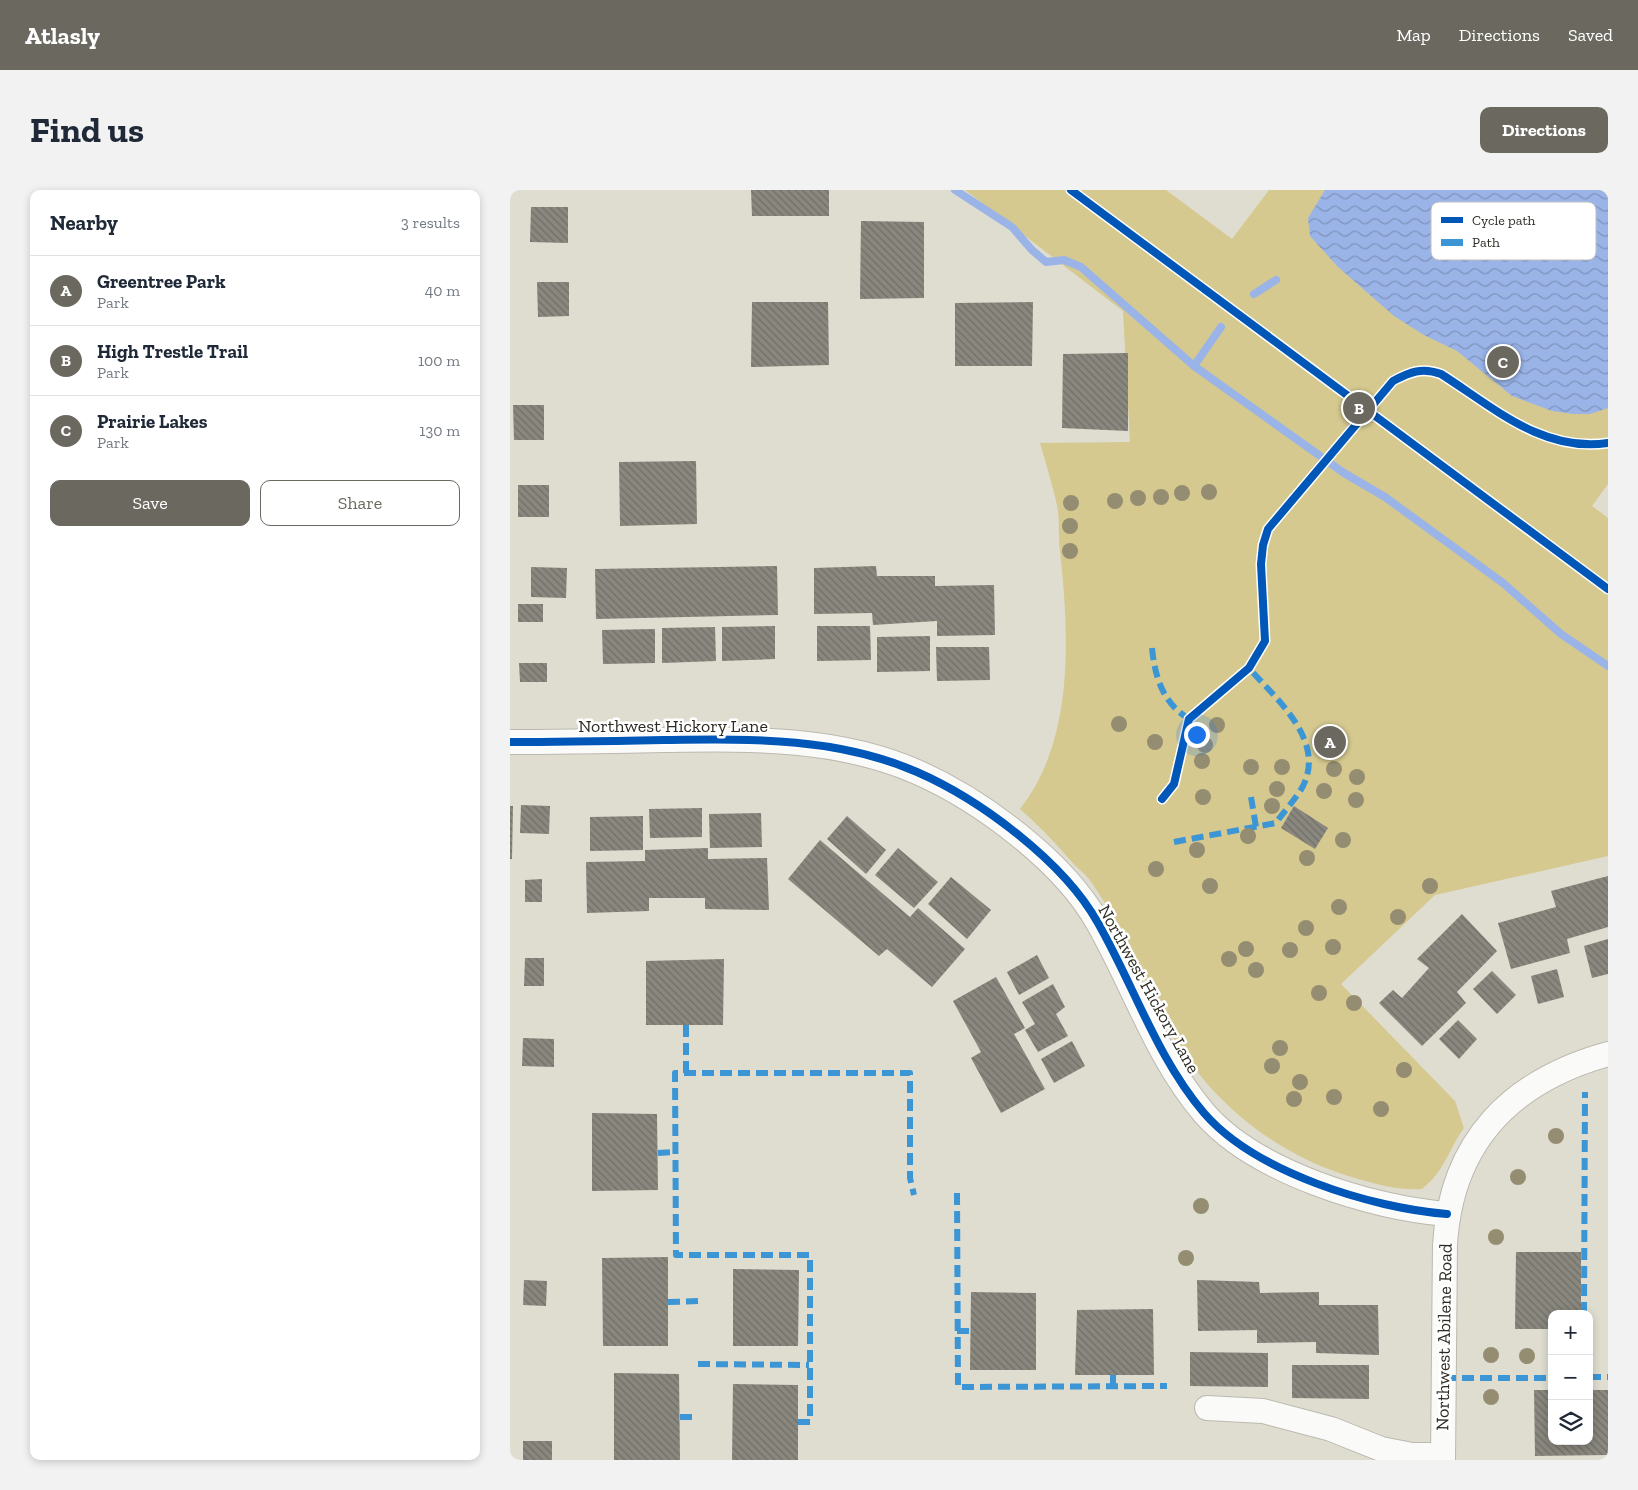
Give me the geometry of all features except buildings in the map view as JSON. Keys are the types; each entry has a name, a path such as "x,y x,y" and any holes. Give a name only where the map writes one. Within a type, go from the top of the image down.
{"street":[{"name":"Northwest Hickory Lane","path":"510,742 748,739 835,747 877,758 917,772 957,792 1028,842 1071,883 1098,922 1155,1038 1190,1094 1205,1114 1228,1135 1281,1169 1340,1191 1413,1211 1447,1214"},
{"name":"Northwest Abilene Road","path":"1443,1457 1447,1214 1452,1192 1470,1152 1481,1134 1500,1112 1533,1084 1547,1076 1583,1061 1608,1054"},
{"path":"1207,1408 1263,1411 1331,1429 1381,1449 1412,1455 1443,1457"}],"shaded area":[{"path":"965,190 1166,190 1232,239 1269,190 1608,190 1608,484 1592,506 1608,518 1608,856 1435,895 1341,984 1455,1101 1464,1128 1441,1168 1422,1189 1405,1189 1380,1185 1324,1167 1294,1153 1266,1136 1217,1095 1177,1044 1155,1004 1125,934 1093,884 1040,827 1020,809 1038,781 1051,751 1059,719 1066,651 1058,511 1040,443 1130,442 1123,311"}],"water":[{"path":"1325,190 1608,190 1608,408 1590,414 1573,414 1552,411 1512,396 1457,351 1424,335 1394,316 1338,267 1310,236 1308,218"}],"waterway":[{"path":"955,190 1012,227 1032,250 1046,262 1064,260 1081,267 1194,366 1344,473 1385,497 1503,583 1561,634 1608,666"},
{"path":"1254,294 1276,280"},
{"path":"1194,366 1221,327"}],"marked path":[{"path":"1152,648 1155,669 1162,689 1180,713 1189,719"},
{"path":"1174,842 1276,823 1303,786 1308,769 1308,753 1303,737 1295,721 1249,668"},
{"path":"1251,797 1256,827"},
{"path":"686,1025 686,1073"},
{"path":"798,1422 810,1422 810,1255 676,1255 675,1073 910,1073 910,1178 914,1195"},
{"path":"1584,1310 1585,1092"},
{"path":"658,1153 676,1152"},
{"path":"957,1193 958,1387 1167,1386"},
{"path":"668,1302 702,1301"},
{"path":"957,1331 971,1331"},
{"path":"698,1364 809,1365"},
{"path":"1113,1375 1113,1386"},
{"path":"1593,1377 1608,1377"},
{"path":"1444,1378 1548,1378"},
{"path":"680,1417 697,1417"}],"cycle path":[{"path":"1071,190 1608,589"},
{"path":"1162,799 1174,784 1189,719 1249,668 1265,641 1261,564 1263,545 1268,529 1393,381 1405,375 1422,371 1441,374 1500,413 1540,434 1562,441 1584,444 1608,443"},
{"path":"510,742 729,740 793,742 856,752 917,772 942,784 968,799 1019,835 1043,856 1083,900 1098,923 1159,1045 1187,1092 1204,1113 1226,1134 1253,1153 1283,1169 1316,1183 1384,1204 1447,1214"}],"place":[{"name":"Prairie Lakes","path":"1503,362"},
{"name":"High Trestle Trail","path":"1359,408"},
{"name":"Greentree Park","path":"1330,742"}]}
